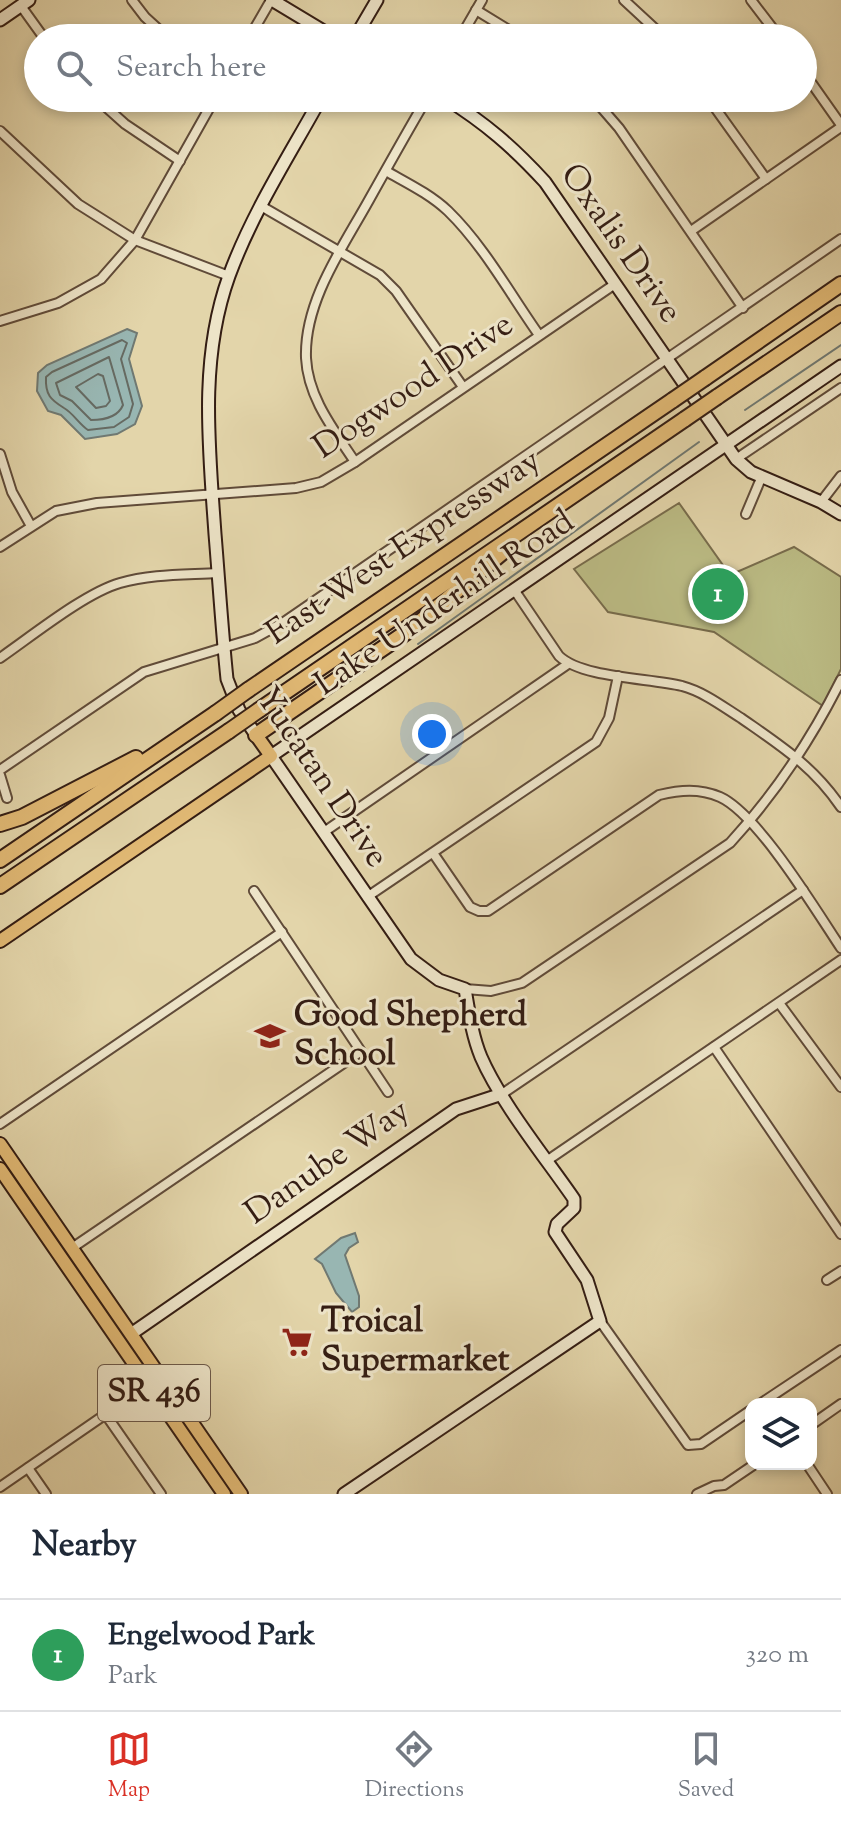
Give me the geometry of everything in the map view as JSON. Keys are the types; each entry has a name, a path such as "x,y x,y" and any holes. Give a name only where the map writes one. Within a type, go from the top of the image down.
{"highway":[{"name":"East-West Expressway","path":"0,860 841,284"},
{"name":"East-West Expressway","path":"0,886 841,313"},
{"path":"256,735 414,627 499,556 530,524"},
{"path":"0,824 22,817 78,789 202,722"}],"main road":[{"name":"Yucatan Drive","path":"256,735 271,756"},
{"name":"Lake Underhill Road","path":"0,941 271,756"},
{"name":"SR 436","path":"0,1144 241,1494"},
{"name":"SR 436","path":"0,1169 224,1494"},
{"path":"106,1323 115,1330 131,1334"},
{"path":"118,1340 132,1341 142,1350"}],"street":[{"path":"132,0 153,24"},
{"path":"257,24 272,0 312,24"},
{"path":"363,24 377,0"},
{"path":"468,24 482,0"},
{"path":"624,0 650,24"},
{"path":"751,0 769,24"},
{"path":"0,20 25,3 36,24"},
{"path":"476,10 499,24"},
{"path":"691,231 841,126 817,91"},
{"path":"112,112 180,161"},
{"path":"0,321 58,303 101,279 135,240 207,112"},
{"name":"Yucatan Drive","path":"256,735 232,696 224,648 207,420 209,382 213,344 229,276 261,206 313,112"},
{"path":"355,462 313,392 306,358 310,326 320,292 340,251 419,112"},
{"name":"Oxalis Drive","path":"467,112 517,151 545,182 736,459"},
{"path":"605,112 743,308"},
{"path":"718,112 766,179"},
{"path":"0,131 78,204 135,240 229,276"},
{"path":"386,171 427,195 455,218 539,335"},
{"path":"261,206 380,275 396,291 463,387"},
{"path":"7,798 0,773 144,672 255,638 284,622 841,239"},
{"name":"Dogwood Drive","path":"0,547 56,511 97,503 296,488 321,482 355,462 615,284"},
{"name":"Lake Underhill Road","path":"271,756 841,366"},
{"path":"841,388 736,459 745,468 841,514"},
{"path":"0,454 12,492 31,526"},
{"path":"746,514 762,476"},
{"path":"821,502 841,476"},
{"path":"0,658 98,592 118,584 145,577 218,573"},
{"path":"515,591 559,656 568,664 618,676 678,685 703,693 796,756 841,807"},
{"path":"324,832 568,664"},
{"path":"367,897 596,742 609,718 618,676"},
{"path":"745,1414 701,1444 688,1445 600,1321 587,1280 555,1232 557,1224 572,1211 575,1203 502,1094 476,1043 465,989 491,991 522,983 730,843 750,822 822,718 841,680"},
{"name":"Yucatan Drive","path":"271,756 416,965 439,980 465,989"},
{"path":"433,853 470,907 488,911 659,795 684,789 722,798 750,822 803,890 841,948"},
{"name":"Danube Way","path":"131,1334 456,1109 502,1094 803,890"},
{"path":"254,891 388,1092"},
{"path":"0,1124 282,932"},
{"path":"548,1160 841,960"},
{"path":"779,1003 841,1087"},
{"path":"714,1047 841,1234"},
{"path":"72,1248 360,1052"},
{"path":"827,1280 841,1271"},
{"path":"344,1494 600,1321"},
{"path":"769,1398 841,1350"},
{"path":"0,1487 148,1385"},
{"path":"817,1421 841,1404"},
{"path":"106,1415 161,1494"},
{"path":"28,1468 46,1494"},
{"path":"697,1494 724,1485 746,1470"},
{"path":"811,1470 827,1494"},
{"path":"724,1485 730,1494"}],"green space":[{"path":"679,503 730,575 794,547 841,577 841,669 823,706 714,632 608,612 574,569"}],"water":[{"path":"127,329 137,333 129,359 142,406 135,424 117,434 85,439 61,415 48,411 37,391 38,373 47,365"},
{"path":"355,1233 358,1242 345,1255 359,1296 359,1307 352,1312 336,1293 322,1264 315,1259 341,1238"}],"waterway":[{"path":"745,410 841,345"},
{"path":"418,644 699,442"}],"place":[{"name":"Engelwood Park","path":"718,594"},
{"name":"Good Shepherd School","path":"270,1036"},
{"name":"Troical Supermarket","path":"297,1342"}]}
